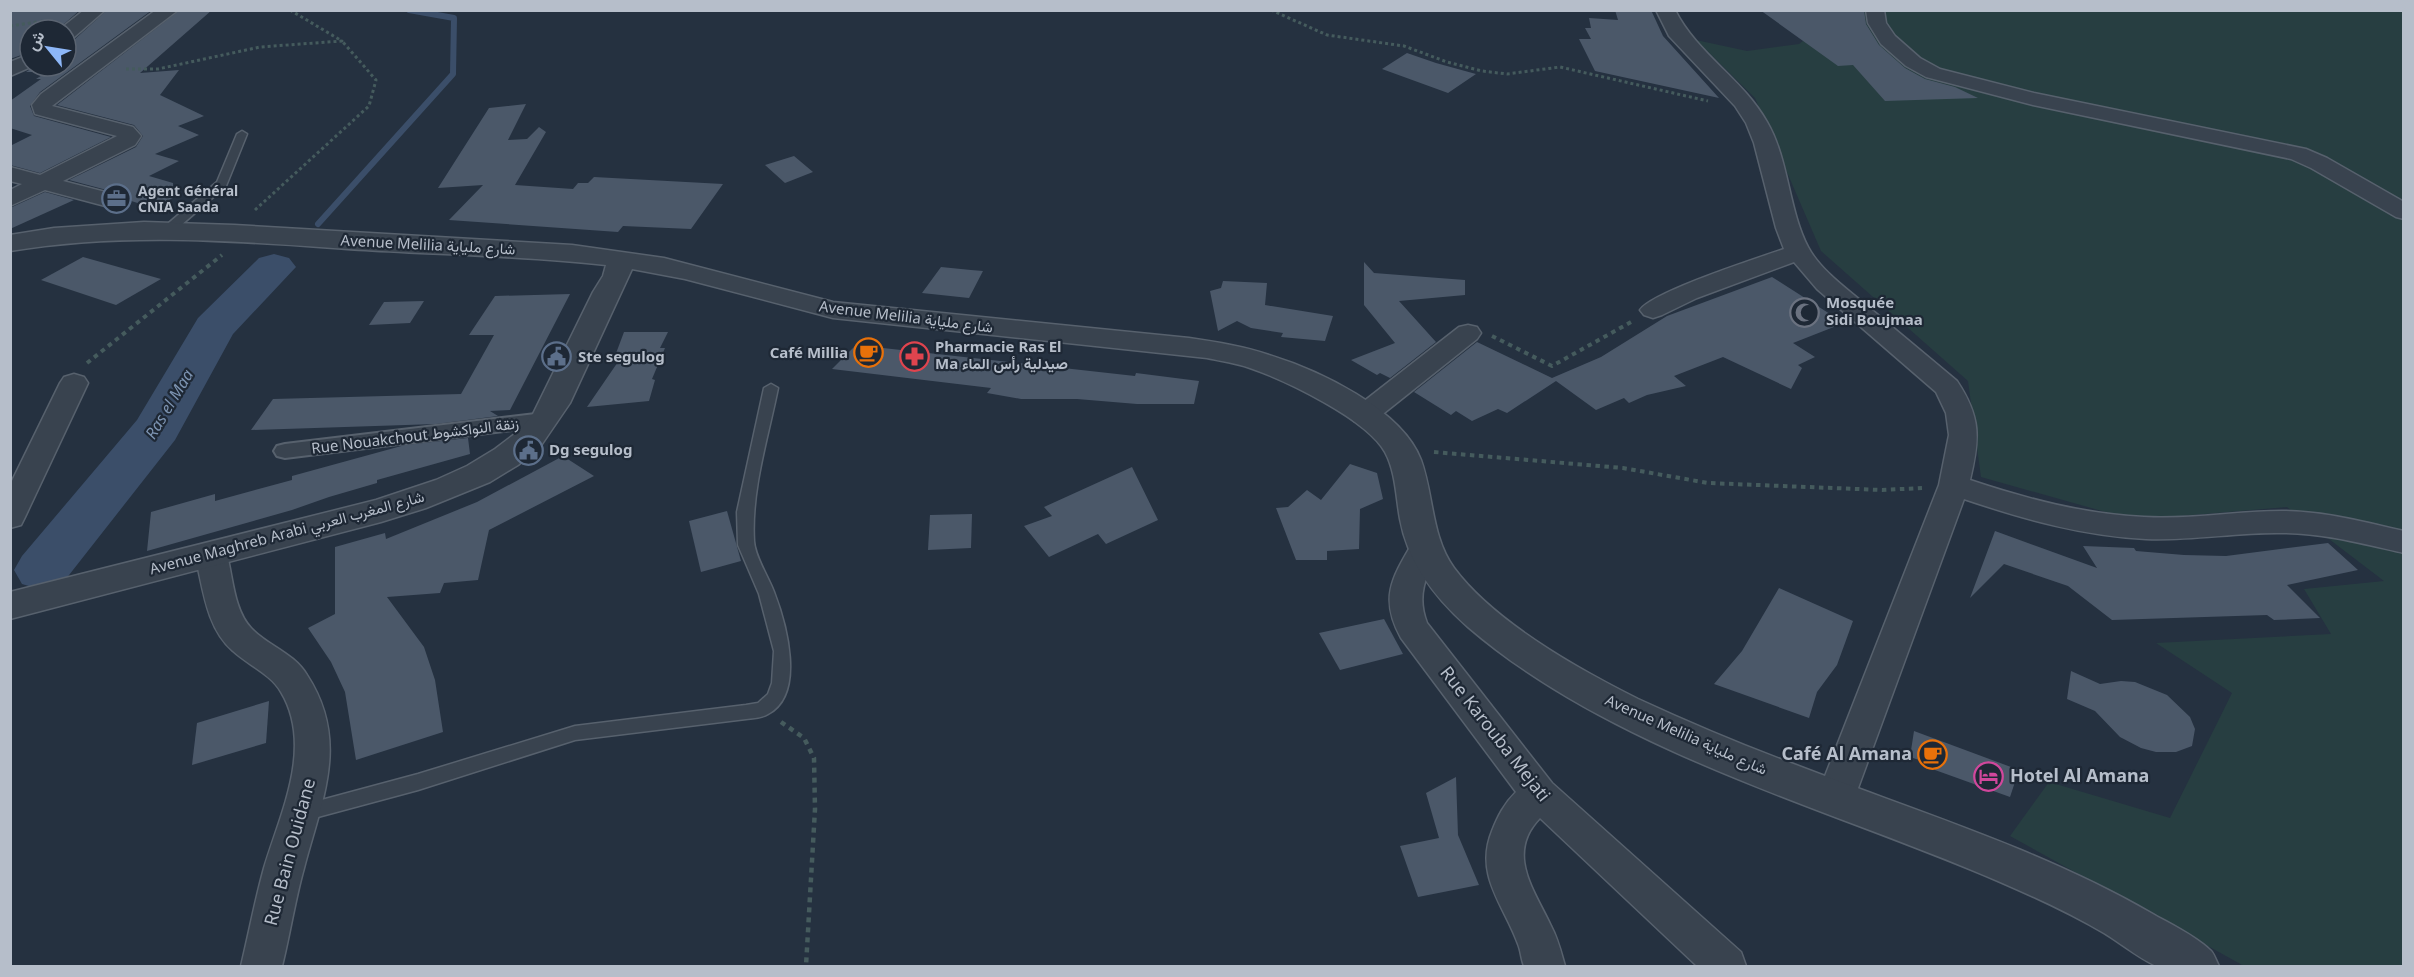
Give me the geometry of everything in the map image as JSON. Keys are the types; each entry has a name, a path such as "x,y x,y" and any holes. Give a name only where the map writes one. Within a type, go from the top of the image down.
{"street":[{"path":"78,24 96,10"},
{"path":"10,199 119,145 130,136 125,132 42,110 42,105 48,98 169,10"},
{"path":"1665,10 1676,32 1750,112 1765,143 1788,228 1798,252 1826,284 1947,387 1958,404 1964,423 1964,441 1953,488 1835,799"},
{"path":"1875,10 1877,23 1888,40 1913,62 1933,73 2033,99 2298,154 2319,163 2403,212"},
{"path":"10,174 108,200"},
{"name":"Avenue Melilia شارع ملياية","path":"10,243 79,233 168,230 526,251 621,259 683,271 791,302 833,310 1218,351 1261,362 1301,379 1364,415 1385,432 1400,450 1409,478 1424,550 1446,584 1475,614 1515,644 1577,684 1703,746 1991,858 2054,885 2112,914 2196,966"},
{"path":"1653,310 1688,293 1798,252"},
{"name":"Avenue Maghreb Arabi شارع المغرب العربي","path":"10,606 357,517 441,490 478,473 512,452 532,436 544,420 617,276 621,259"},
{"path":"1364,415 1468,333"},
{"path":"10,517 74,382"},
{"name":"Rue Nouakchout زنقة النواكشوط","path":"285,451 544,420"},
{"path":"1953,488 2030,509 2111,525 2184,528 2283,522 2329,527 2403,542"},
{"name":"Rue Karouba Mejati","path":"1424,550 1411,573 1403,598 1404,610 1413,629 1539,794 1726,966"},
{"name":"Rue Bain Ouidane","path":"211,555 232,627 239,637 293,680 301,693 309,719 312,766 303,813 283,871 262,966"},
{"path":"1539,794 1514,821 1503,858 1510,889 1518,908 1536,937 1544,966"}],"lane":[{"path":"168,230 222,184 242,134"},
{"path":"303,813 418,782 575,733 763,709 775,698 781,683 782,651 767,594 746,545 745,512 771,388"}],"path":[{"path":"74,382 84,366 245,234 369,106 376,80 342,41 290,10"},
{"path":"1271,10 1327,35 1404,46 1447,62 1482,71 1507,74 1560,67 1615,78 1750,112"},
{"path":"87,69 158,69 260,47 342,41"},
{"path":"1468,333 1488,334 1552,366 1653,310"},
{"path":"1400,450 1605,466 1708,483 1953,488"},
{"path":"763,709 804,738 814,758 815,809 806,966"}],"green space":[{"path":"1844,10 2403,11 2403,966 2244,966 2010,836 2049,782 2170,818 2232,693 2156,643 2331,634 2304,589 2384,581 2287,507 2134,520 1981,477 1968,381 1821,251 1755,98 1696,40 1747,51 1799,44"}],"building":[{"path":"10,10 80,10 71,18 18,18 18,56 10,59"},
{"path":"107,10 152,10 78,64 78,36"},
{"path":"180,10 212,10 140,73 179,70 160,95 204,116 178,126 199,135 155,154 179,161 149,176 173,183 173,198 153,208 122,198 118,193 69,180 136,147 143,136 134,125 57,105"},
{"path":"1615,10 1651,10 1663,36 1719,98 1595,71 1579,39 1591,39 1585,28 1591,28 1589,18 1618,20"},
{"path":"1760,10 1864,10 1866,24 1879,45 1905,68 1925,79 1955,87 1978,98 1885,101 1853,65 1838,66"},
{"path":"1407,53 1476,74 1448,93 1382,69"},
{"path":"59,78 40,92 30,106 34,116 111,137 40,173 10,165 10,146 32,135 10,128 10,101 41,79 36,79"},
{"path":"526,104 508,140 527,139 539,127 546,132 515,185 573,189 578,183 588,183 594,177 723,184 691,229 623,226 618,232 449,220 483,185 438,188 489,108"},
{"path":"794,156 813,172 785,183 765,165"},
{"path":"45,192 74,200 10,229 10,208"},
{"path":"83,257 161,279 116,305 41,280"},
{"path":"1364,262 1374,273 1465,280 1465,295 1399,301 1436,342 1390,378 1380,373 1377,375 1351,360 1395,343 1364,305"},
{"path":"941,267 983,271 969,298 922,293"},
{"path":"1772,277 1844,323 1793,343 1815,357 1798,365 1802,368 1791,389 1723,357 1674,376 1686,386 1647,395 1629,403 1624,398 1596,410 1556,381 1507,413 1498,409 1472,421 1456,411 1451,415 1414,392 1477,342 1552,378 1601,357 1667,316"},
{"path":"1223,281 1267,283 1265,305 1333,316 1325,341 1281,337 1283,333 1251,328 1237,321 1218,331 1210,291 1221,288"},
{"path":"570,294 510,410 490,411 498,416 436,424 251,430 273,399 461,394 494,335 469,335 495,296"},
{"path":"424,301 410,323 369,325 384,302"},
{"path":"624,332 668,332 660,348 665,348 652,379 655,380 649,401 587,407 622,356 615,356"},
{"path":"856,345 1199,381 1194,404 1021,399 987,393 991,388 832,369"},
{"path":"468,438 470,454 377,480 377,483 292,510 147,551 151,512 215,494 215,501 292,480 292,476 405,445"},
{"path":"563,456 594,476 489,530 478,580 444,583 440,593 387,597 424,647 435,680 443,732 356,760 345,692 331,662 308,628 335,614 335,547 385,533 386,539 477,502"},
{"path":"1350,464 1377,473 1383,499 1360,509 1359,549 1327,551 1327,560 1296,560 1276,508 1288,507 1307,490 1321,500"},
{"path":"1132,467 1158,520 1106,544 1098,534 1049,557 1024,526 1052,516 1044,507"},
{"path":"727,511 741,561 701,572 689,521"},
{"path":"972,514 971,548 928,550 930,515"},
{"path":"1995,531 2097,568 2083,546 2134,548 2136,551 2184,555 2226,556 2328,543 2358,570 2287,585 2320,618 2274,620 2267,615 2112,620 2068,586 2004,564 1970,598"},
{"path":"1779,588 1853,621 1837,665 1817,692 1809,718 1714,684 1742,651"},
{"path":"1384,619 1403,654 1340,670 1319,633"},
{"path":"2071,671 2100,684 2135,682 2167,695 2190,717 2195,729 2192,746 2176,752 2156,752 2141,748 2120,737 2095,711 2067,699"},
{"path":"269,701 266,743 192,765 197,723"},
{"path":"1914,731 2019,770 2010,797 1935,770 1937,766 1910,757"},
{"path":"1456,777 1458,835 1479,885 1418,897 1400,846 1439,838 1426,793"}],"waterway":[{"name":"Ras el Maa","path":"318,224 453,74 454,18 409,10"},
{"name":"Ras el Maa","path":"42,570 157,429 214,328 274,267"}],"place":[{"name":"Agent Général CNIA Saada","path":"117,199"},
{"name":"Mosquée Sidi Boujmaa","path":"1805,312"},
{"name":"Café Millia","path":"869,353"},
{"name":"Pharmacie Ras El Ma صيدلية رأس الماء","path":"914,356"},
{"name":"Ste segulog","path":"557,357"},
{"name":"Dg segulog","path":"528,450"},
{"name":"Café Al Amana","path":"1933,754"},
{"name":"Hotel Al Amana","path":"1989,776"}]}
